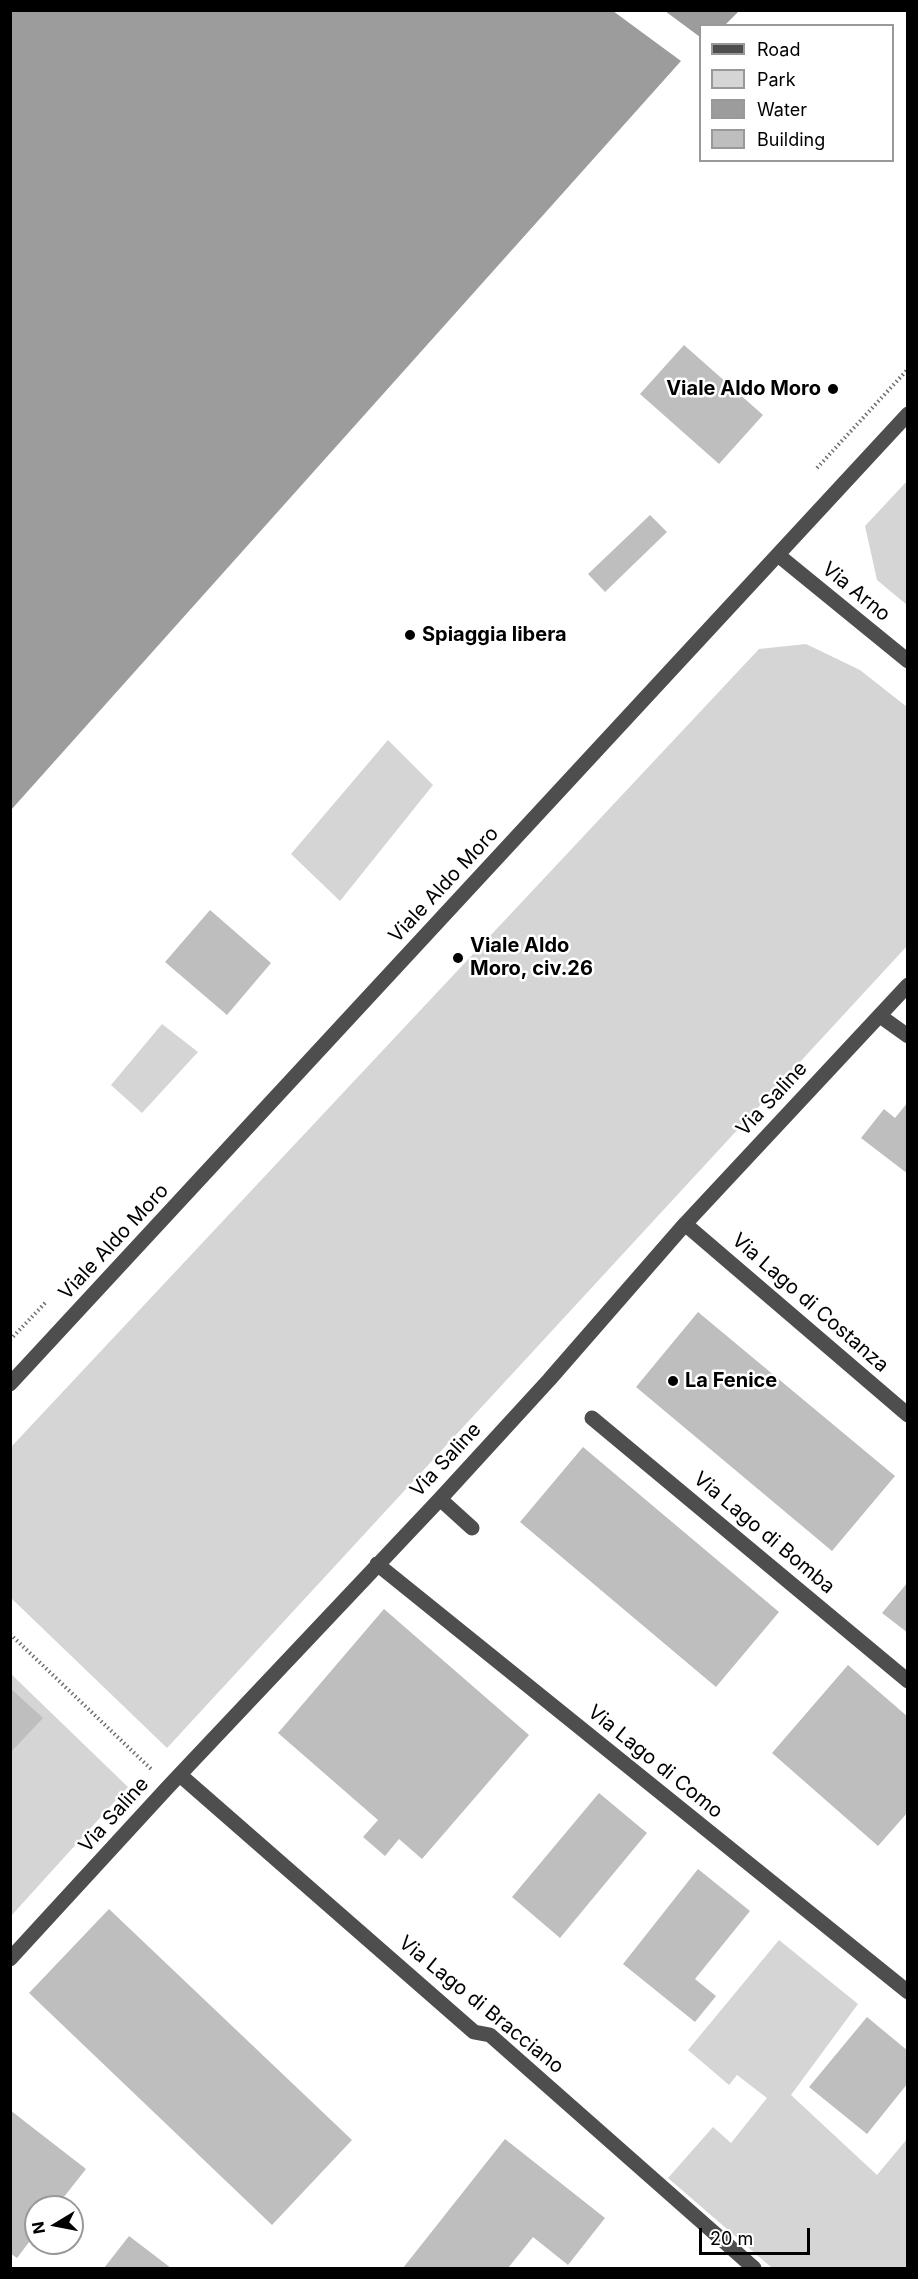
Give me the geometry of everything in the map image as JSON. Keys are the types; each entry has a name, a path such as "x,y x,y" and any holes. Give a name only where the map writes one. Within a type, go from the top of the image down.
{"street":[{"name":"Viale Aldo Moro","path":"10,1384 908,414"},
{"name":"Via Arno","path":"778,555 908,661"},
{"name":"Via Saline","path":"10,1959 168,1787 440,1499 549,1380 685,1224 908,985"},
{"path":"880,1016 908,1036"},
{"name":"Via Lago di Costanza","path":"685,1224 908,1415"},
{"name":"Via Lago di Bomba","path":"592,1418 908,1681"},
{"path":"440,1499 472,1528"},
{"name":"Via Lago di Como","path":"377,1564 908,1992"},
{"name":"Via Lago di Bracciano","path":"180,1775 474,2032 490,2035 754,2268"}],"path":[{"path":"10,1634 168,1787"}],"green space":[{"path":"907,481 907,605 877,580 865,526"},
{"path":"806,644 860,670 907,707 907,946 167,1748 11,1598 11,1447 759,649"},
{"path":"388,740 433,785 340,901 291,854"},
{"path":"162,1024 198,1052 142,1113 111,1085"},
{"path":"10,1673 128,1787 11,1916 10,1916"},
{"path":"779,1940 858,2004 791,2095 877,2175 907,2139 907,2268 772,2268 668,2178 713,2127 731,2143 767,2098 737,2075 729,2085 688,2050"}],"water":[{"path":"11,10 613,11 681,61 11,810"},
{"path":"739,10 726,24 699,24 699,36 665,11"}],"building":[{"path":"684,345 763,415 719,464 640,394"},
{"path":"650,515 667,532 605,592 588,574"},
{"path":"210,910 271,963 227,1015 165,962"},
{"path":"908,1102 908,1174 861,1138 884,1109 895,1118"},
{"path":"698,1312 895,1476 832,1551 636,1387"},
{"path":"583,1447 779,1612 716,1687 520,1522"},
{"path":"908,1582 908,1633 882,1613"},
{"path":"384,1609 529,1735 422,1859 399,1839 385,1856 363,1837 378,1820 278,1733"},
{"path":"848,1665 908,1717 908,1812 878,1846 772,1753"},
{"path":"10,1688 43,1718 10,1753"},
{"path":"599,1793 647,1833 560,1938 512,1897"},
{"path":"698,1869 750,1911 695,1979 716,1996 695,2022 623,1964"},
{"path":"109,1909 352,2140 272,2225 29,1993"},
{"path":"867,2017 908,2051 908,2083 867,2134 809,2087"},
{"path":"10,2110 86,2169 65,2195 24,2195 24,2249 17,2258 10,2253"},
{"path":"505,2139 605,2218 568,2265 533,2237 508,2268 403,2268"},
{"path":"129,2236 171,2268 104,2268"}],"place":[{"name":"Viale Aldo Moro","path":"833,389"},
{"name":"Spiaggia libera","path":"410,635"},
{"name":"Viale Aldo Moro, civ.26","path":"458,958"},
{"name":"La Fenice","path":"673,1381"}]}
